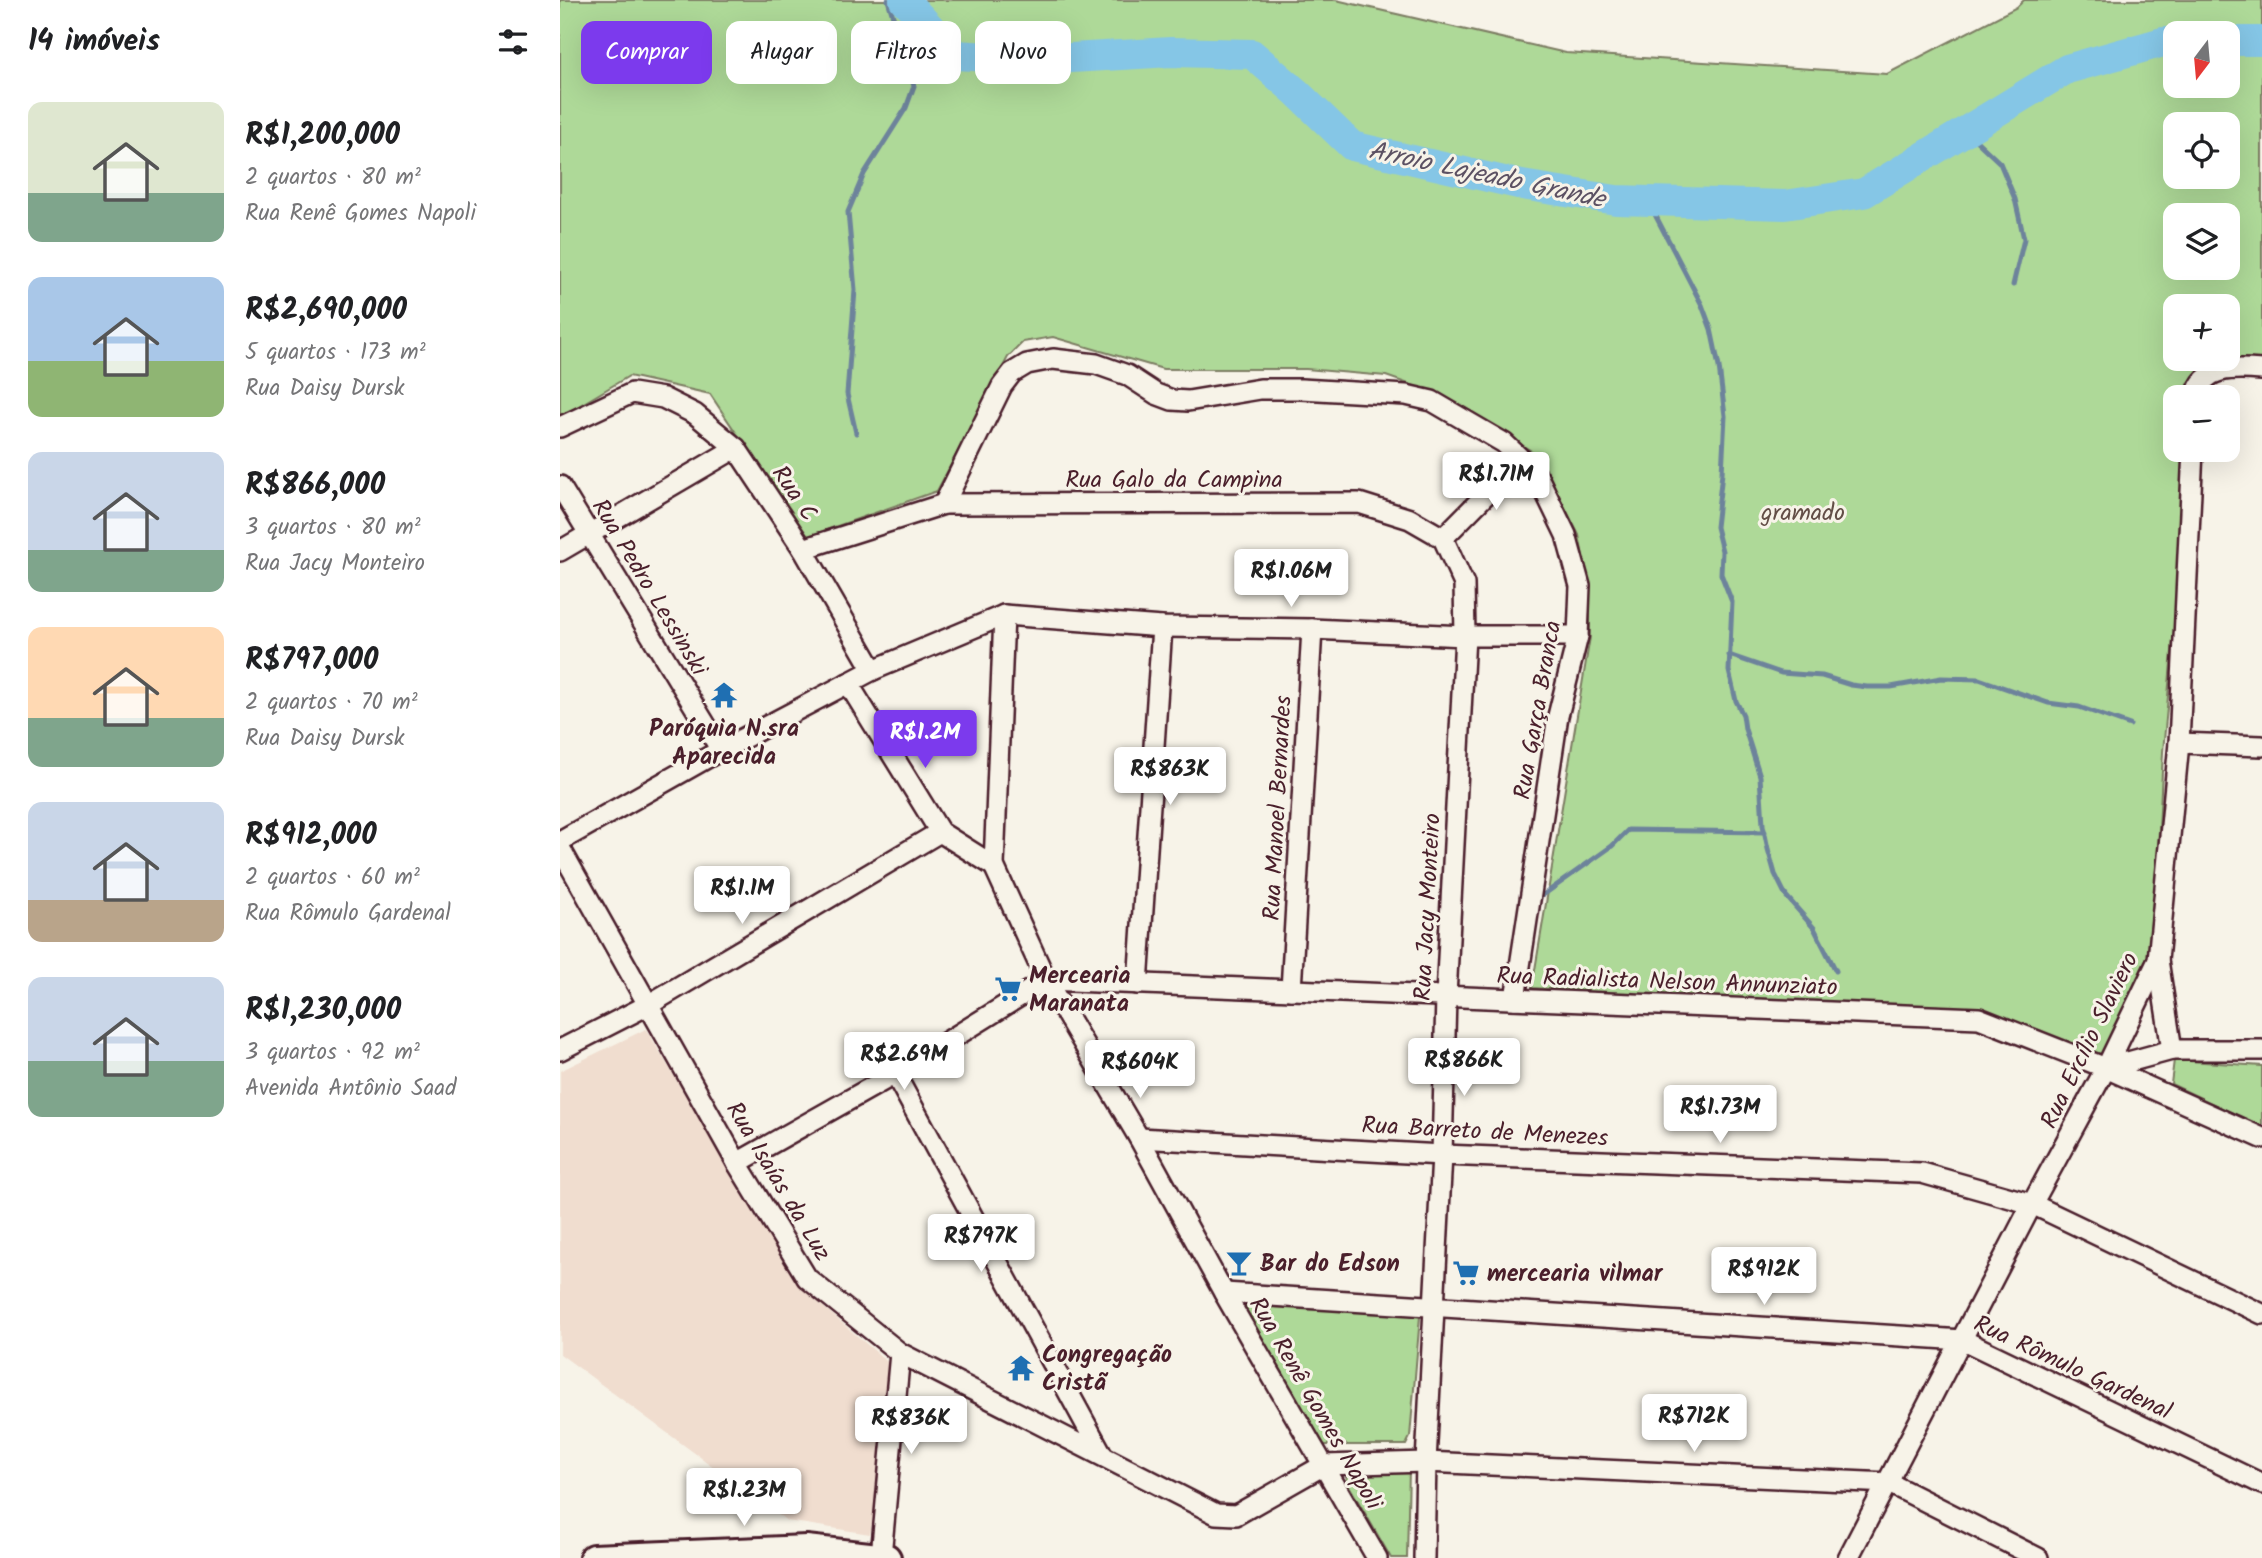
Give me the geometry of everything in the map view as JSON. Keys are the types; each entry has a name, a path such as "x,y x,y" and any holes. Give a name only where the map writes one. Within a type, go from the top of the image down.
{"main road":[{"path":"593,1558 783,1554 884,1557"}],"street":[{"name":"Rua Garça Branca","path":"944,504 1002,386 1012,373 1027,364 1053,359 1097,364 1127,375 1156,394 1172,400 1188,401 1260,389 1406,396 1432,401 1503,443 1538,478 1566,535 1580,586 1578,636 1558,716 1515,999"},
{"path":"2200,385 2214,373 2230,367 2262,370"},
{"name":"Rua C","path":"560,427 632,393 663,398 695,414 736,448 803,549 873,670"},
{"path":"560,551 736,448"},
{"path":"1465,636 1464,584 1443,538 1521,459"},
{"name":"Rua Ercílio Slaviero","path":"1849,1558 2032,1204 2106,1068 2158,960 2179,743 2192,462"},
{"name":"Rua Pedro Lessinski","path":"560,486 721,750"},
{"name":"Rua Galo da Campina","path":"803,549 944,504 1359,503 1410,519 1443,538"},
{"path":"560,841 721,750 873,670 1004,615 1162,627 1312,629 1465,636 1578,636"},
{"name":"Rua Renê Gomes Napoli","path":"1004,615 994,866 1046,981 1139,1138 1224,1293 1377,1558"},
{"path":"1138,984 1162,627"},
{"name":"Rua Manoel Bernardes","path":"1291,990 1312,629"},
{"name":"Rua Jacy Monteiro","path":"1424,1558 1426,1462 1442,1154 1446,996 1465,636"},
{"path":"848,683 940,832 994,866"},
{"path":"2179,743 2262,746"},
{"path":"560,1050 648,1005 940,832"},
{"name":"Rua Isaías da Luz","path":"560,848 737,1163 807,1278 900,1353 1216,1514 1236,1515 1324,1465"},
{"path":"2158,960 2172,1050"},
{"path":"737,1163 895,1074 1046,981"},
{"name":"Rua Radialista Nelson Annunziato","path":"1046,981 1979,1018 2106,1068 2262,1138"},
{"path":"2106,1068 2172,1050 2262,1050"},
{"path":"895,1074 1102,1454"},
{"name":"Rua Barreto de Menezes","path":"1139,1138 1442,1154 1922,1173 2032,1204 2262,1314"},
{"name":"Rua Rômulo Gardenal","path":"1224,1293 1963,1340 2262,1484"},
{"path":"884,1557 900,1353"},
{"path":"1324,1465 1426,1462 1889,1483 2029,1556"}],"shaded area":[{"path":"646,1029 800,1287 890,1364 884,1465 870,1534 787,1521 560,1354 560,1071"}],"green space":[{"name":"gramado","path":"560,0 1336,0 1566,53 1887,74 2017,7 2024,0 2262,0 2262,368 2240,367 2240,294 2163,294 2163,371 2222,371 2207,385 2163,385 2163,462 2189,462 2163,752 2153,945 2102,1063 1980,1017 1532,988 1590,637 1590,594 1579,535 1538,455 1437,394 1386,376 1306,369 1163,369 1053,337 1023,342 1008,357 937,491 806,537 710,394 629,376 560,417"},
{"path":"2174,1060 2262,1066 2262,1127 2171,1084"},
{"path":"1242,1300 1416,1310 1420,1316 1410,1437 1406,1445 1325,1445 1317,1442 1238,1306"},
{"path":"1409,1468 1407,1558 1391,1558 1347,1482 1346,1472"}],"waterway":[{"path":"856,433 847,394 855,290 848,212 864,174 906,108 914,86 888,0"},
{"name":"Arroio Lajeado Grande","path":"904,0 956,55 1038,60 1171,52 1252,54 1352,146 1522,185 1616,200 1785,205 1864,193 2067,69 2163,42"},
{"name":"Arroio Lajeado Grande","path":"2240,41 2262,41"},
{"path":"1966,131 2000,163 2015,199 2024,239 2013,285"},
{"path":"1648,201 1702,305 1711,329 1719,367 1725,416 1716,527 1722,551 1721,574 1732,602 1729,671 1760,776 1763,825 1768,849 1775,874 1786,896 1814,928 1836,971"},
{"path":"1729,655 1781,673 1822,676 1867,687 1891,687 1941,678 1979,679 2048,703 2079,707 2130,725"},
{"path":"1536,900 1612,846 1628,830 1765,832"}],"place":[{"name":"Paróquia N.sra Aparecida","path":"724,695"},
{"name":"Mercearia Maranata","path":"1008,989"},
{"name":"Bar do Edson","path":"1239,1263"},
{"name":"mercearia vilmar","path":"1466,1273"},
{"name":"Congregação Cristã","path":"1021,1368"}]}
